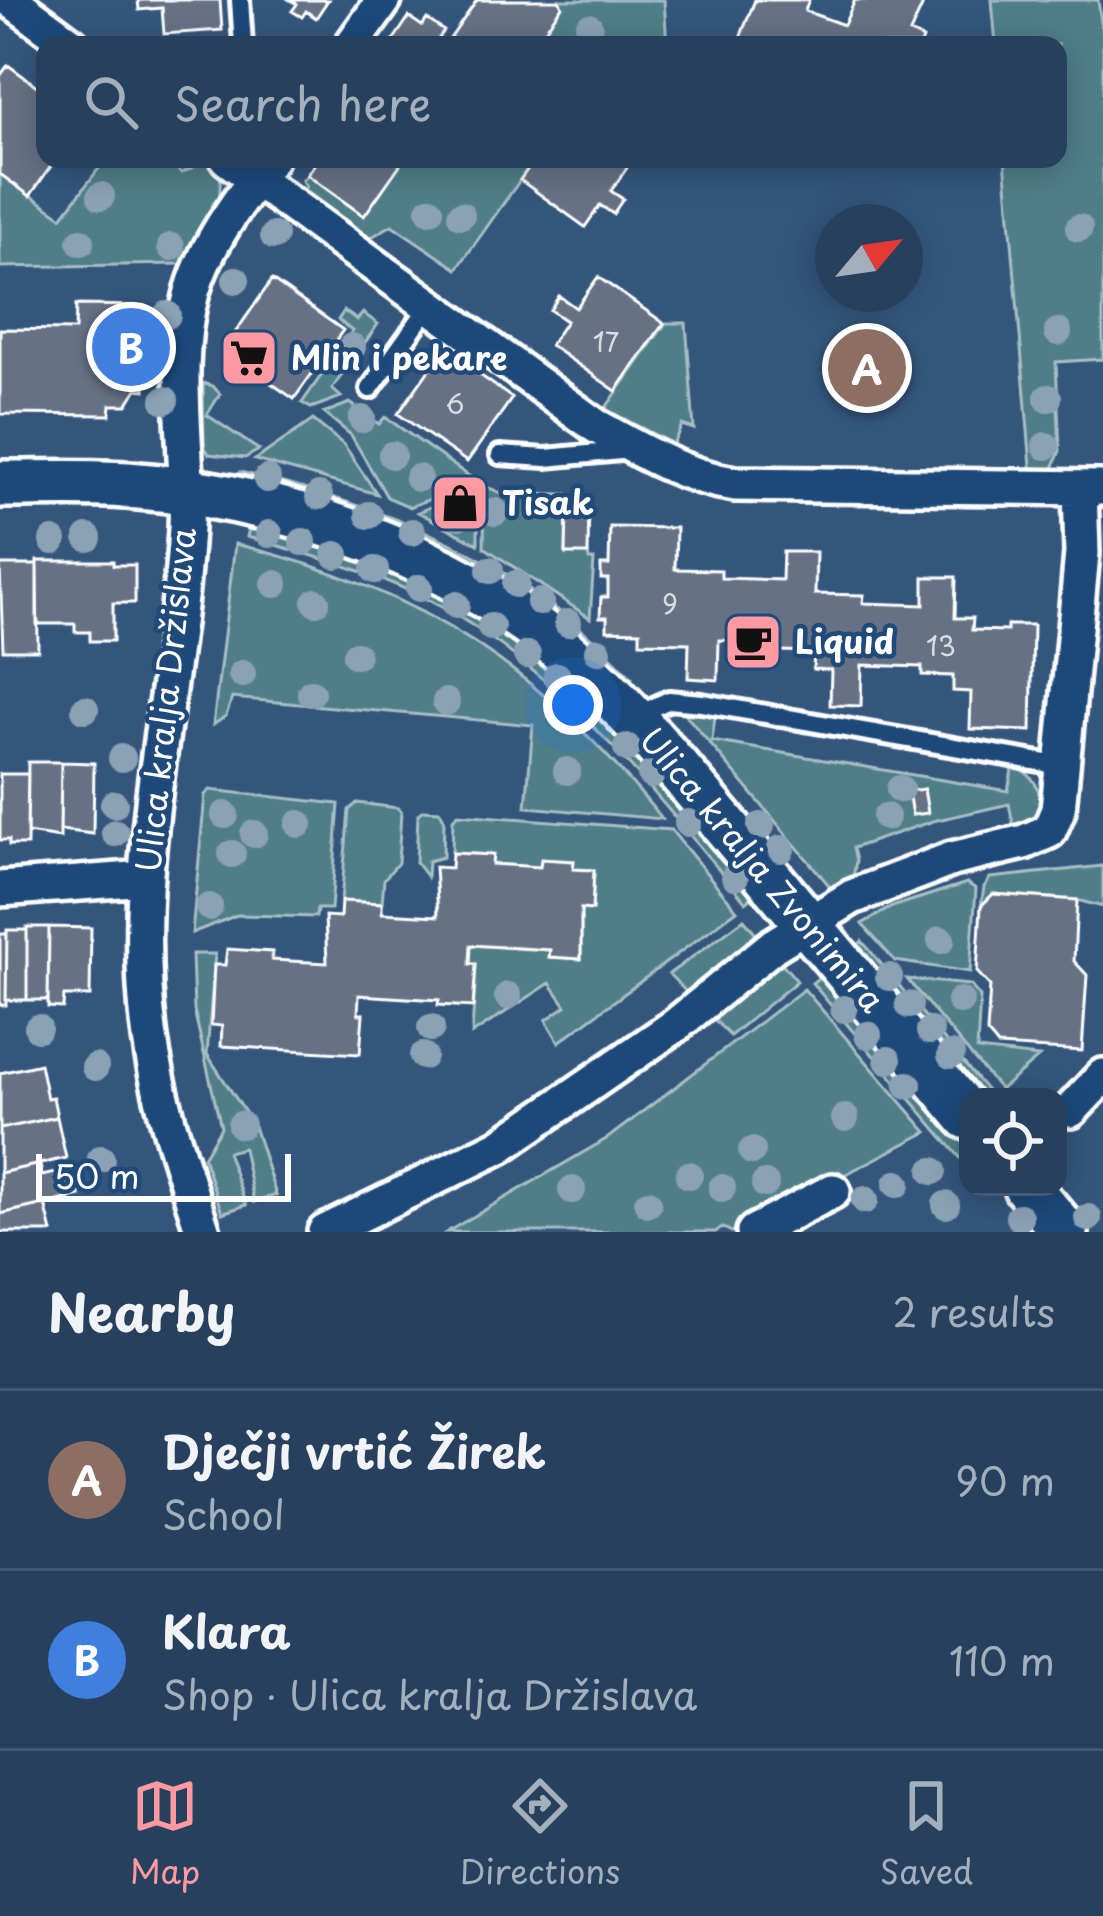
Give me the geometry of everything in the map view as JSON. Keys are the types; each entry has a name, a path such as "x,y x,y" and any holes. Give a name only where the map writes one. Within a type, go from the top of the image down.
{"main road":[{"name":"Ulica kralja Zvonimira","path":"0,484 124,484 184,490 279,510 356,536 449,576 535,629 634,717 959,1105"},
{"path":"1035,1196 1065,1232"}],"street":[{"path":"11,0 60,36"},
{"path":"358,36 384,0"},
{"name":"Ulica kralja Držislava","path":"202,1232 150,1036 144,944 146,878 186,526 183,353 192,292 250,168"},
{"path":"254,168 596,426 702,477 735,484 1092,488 1058,810 1049,831 852,897 774,945 676,1025 500,1146 325,1232"},
{"path":"0,889 146,878"},
{"path":"1071,1110 1103,1076"},
{"path":"754,1232 833,1191"}],"lane":[{"path":"239,0 242,36"},
{"path":"370,389 430,305"},
{"path":"500,455 546,458 638,450"},
{"path":"634,717 669,700 702,703 1063,766"}],"green space":[{"path":"559,0 664,0 666,36 540,36 561,6"},
{"path":"992,0 1098,0 1103,37 1103,359 1056,362 1060,451 1051,473 1032,478 1006,168 1067,168 1067,36 995,36"},
{"path":"99,168 176,168 182,173 192,168 221,169 219,205 182,264 0,267 0,174 62,217"},
{"path":"398,168 529,168 457,269 392,225 370,238 303,191 302,181 307,175 364,216"},
{"path":"344,311 357,320 363,313 378,324 332,389 341,397 311,408 302,403 352,331 338,320"},
{"path":"666,323 686,323 694,429 682,425 673,444 605,409"},
{"path":"203,383 220,394 207,415 259,450 245,458 209,454 204,446"},
{"path":"350,403 379,424 385,417 476,481 410,507 387,497 351,435 324,413"},
{"path":"313,420 344,445 377,494 255,460"},
{"path":"240,472 403,522 500,570 590,636 632,678 631,689 238,483"},
{"path":"485,486 501,493 567,494 566,553 588,554 594,560 590,618 484,547"},
{"path":"478,488 478,544 418,512"},
{"path":"251,520 421,580 529,649 589,700 757,893 746,902 612,746 497,642 454,614 379,578 247,537"},
{"path":"235,544 364,585 474,642 571,720 662,819 526,807 533,725 232,698 226,716 213,725"},
{"path":"685,714 715,716 712,741 1008,791 1013,765 1035,783 1039,811 1025,825 1014,828 1009,804 933,821 853,848 853,877 833,890"},
{"path":"210,790 339,804 331,909 317,909 316,917 237,915 192,933 205,795"},
{"path":"357,803 401,812 398,863 384,879 382,903 341,901 349,810"},
{"path":"440,811 444,819 443,857 428,861 427,877 416,863 418,814"},
{"path":"458,814 671,830 737,910 559,1042 546,1020 566,1006 550,983 472,1034 476,965 470,964 471,945 550,950 550,957 581,959 581,909 592,909 594,871 492,864 492,855 452,853 453,819"},
{"path":"1103,866 1103,907 1077,900 993,894 981,906 990,878"},
{"path":"967,883 976,889 970,972 895,961 862,924 892,907"},
{"path":"744,919 758,936 688,994 669,974"},
{"path":"862,941 984,1088 970,1088 854,949"},
{"path":"192,954 215,954 207,1054 254,1126 276,1195 254,1202 243,1148 227,1152 246,1205 222,1213 203,1157 221,1127 194,1010"},
{"path":"780,961 797,981 730,1036 711,1016"},
{"path":"822,975 959,1136 959,1156 812,983"},
{"path":"907,979 970,985 980,997 977,1050 1039,1057 998,1088"},
{"path":"804,989 927,1132 844,1175 839,1171 732,1232 723,1228 715,1232 447,1232 608,1138"}],"building":[{"path":"138,0 220,0 222,30 164,34 162,8 139,10"},
{"path":"290,0 328,0 316,18 306,11 302,17 292,11 297,4"},
{"path":"477,0 559,0 562,6 540,36 452,36"},
{"path":"755,0 809,0 805,11 844,25 855,0 925,0 910,33 916,36 741,36"},
{"path":"409,17 422,26 427,19 444,31 440,36 396,36"},
{"path":"8,65 36,85 36,168 50,168 30,196 0,174 0,76"},
{"path":"312,168 398,168 364,216 307,175"},
{"path":"529,168 627,168 611,191 623,199 613,214 600,205 585,227 520,180"},
{"path":"598,277 664,323 616,391 550,345 566,321 550,310 559,296 576,308"},
{"path":"272,280 343,330 294,399 223,350"},
{"path":"76,305 145,306 145,390 137,389 127,405 111,405 110,415 0,414 0,329 75,330"},
{"path":"444,349 512,398 467,462 398,414"},
{"path":"574,502 589,503 588,554 566,554 567,506 574,507"},
{"path":"610,527 676,528 675,569 721,570 721,578 782,580 783,552 816,552 815,594 864,595 863,603 924,605 924,577 956,577 955,618 973,618 972,630 1007,631 1007,625 1033,625 1031,731 970,729 971,692 953,691 953,676 922,675 922,667 862,665 861,706 830,705 831,670 813,669 814,652 780,651 780,642 719,640 718,680 688,678 689,643 640,642 640,631 607,630 607,617 600,617 601,597 608,597 608,579 601,579 601,565 609,565"},
{"path":"37,561 135,565 135,603 113,603 113,641 90,641 90,632 75,632 75,624 37,624"},
{"path":"0,565 37,565 38,650 3,650"},
{"path":"28,762 61,762 60,838 27,833"},
{"path":"61,762 94,763 93,834 60,830"},
{"path":"0,774 28,774 27,845 0,840"},
{"path":"924,789 928,813 912,815 908,791"},
{"path":"452,853 493,855 492,864 540,867 541,859 574,861 573,869 594,870 592,910 581,909 581,959 549,957 550,950 471,945 470,964 476,964 473,1007 359,995 358,1014 363,1014 360,1054 221,1046 222,1026 211,1025 214,965 225,965 227,949 272,952 272,960 327,963 325,916 340,917 341,901 382,903 382,913 438,916 435,867 451,868"},
{"path":"993,894 1077,900 1074,961 1087,975 1082,1051 998,1046 987,1033 990,986 977,972 981,906"},
{"path":"27,927 49,927 48,1000 27,1000"},
{"path":"49,927 91,928 90,996 64,996 63,1008 48,1007"},
{"path":"7,930 27,930 27,1000 6,1000"},
{"path":"0,934 7,934 6,1005 0,1005"},
{"path":"40,1064 47,1098 53,1097 57,1117 0,1129 0,1073"},
{"path":"57,1117 66,1158 0,1173 0,1129"},
{"path":"40,1164 42,1176 64,1171 66,1181 76,1179 80,1196 0,1214 0,1173"},
{"path":"45,1204 52,1232 0,1232 0,1214"}],"place":[{"name":"Klara","path":"131,347"},
{"name":"Mlin i pekare","path":"249,358"},
{"name":"Dječji vrtić Žirek","path":"867,368"},
{"name":"Tisak","path":"460,503"},
{"name":"Liquid","path":"753,642"}]}
